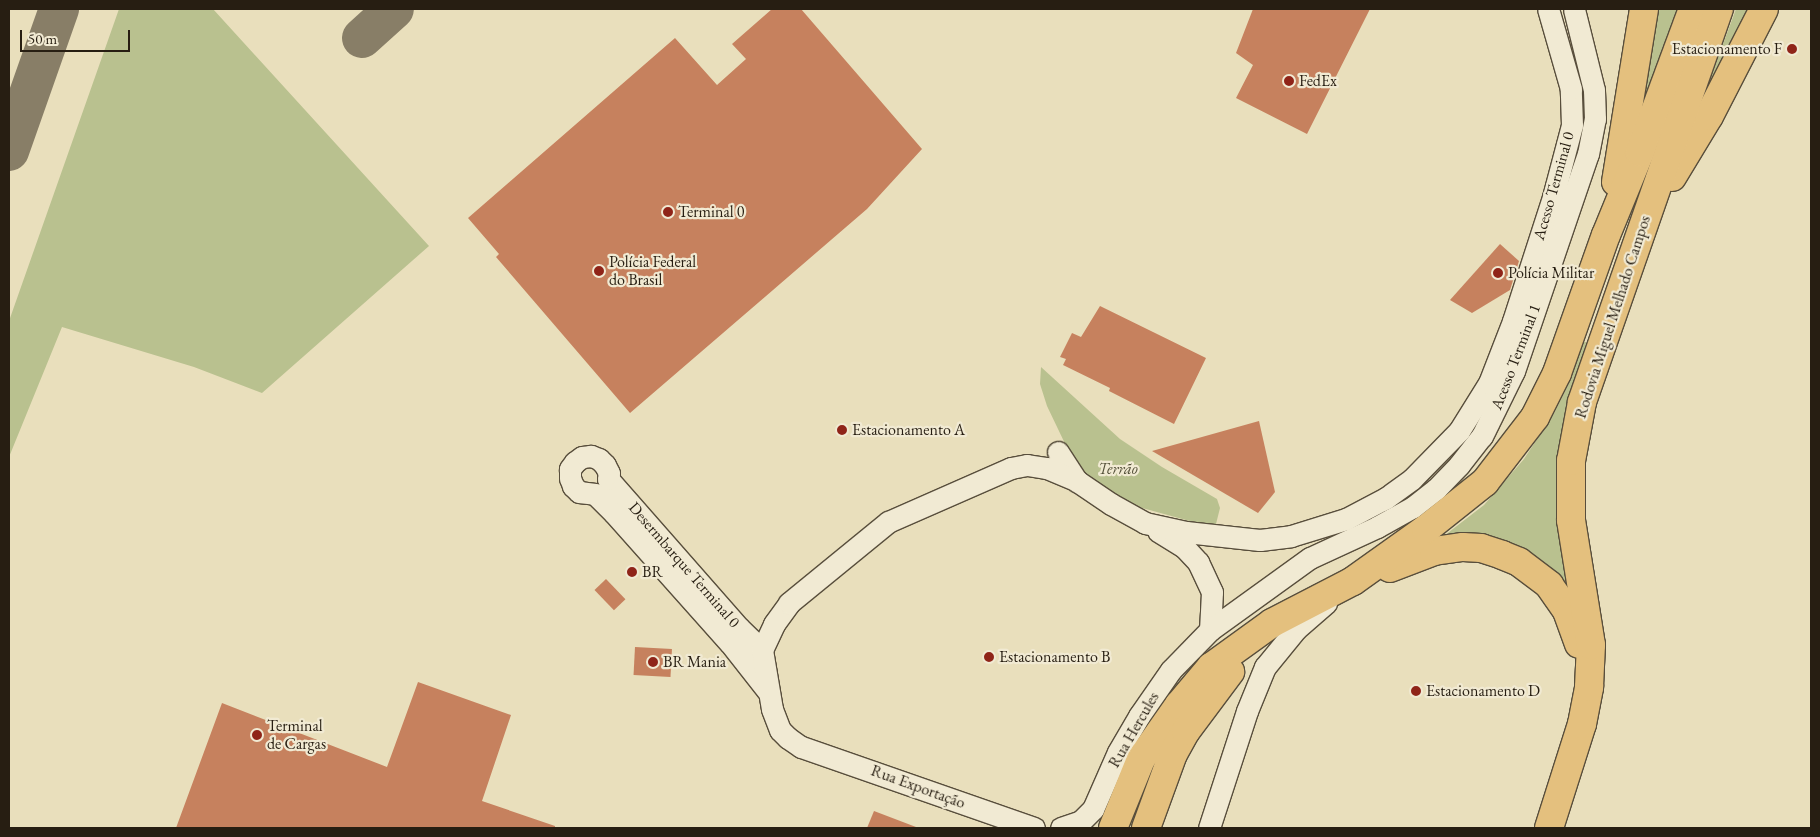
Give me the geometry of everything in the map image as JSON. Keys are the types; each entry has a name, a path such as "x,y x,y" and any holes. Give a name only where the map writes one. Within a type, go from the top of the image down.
{"main road":[{"path":"1606,235 1644,9"},
{"name":"Rodovia Miguel Melhado Campos","path":"1246,644 1272,623 1353,581 1426,529 1485,482 1509,454 1535,417 1557,373 1606,235 1640,152 1693,9"},
{"name":"Rodovia Miguel Melhado Campos","path":"1549,828 1582,724 1589,687 1591,645 1571,520 1571,461 1582,402 1719,9"},
{"path":"1650,206 1674,174 1687,152 1764,9"},
{"path":"1353,581 1434,551 1462,547 1481,548 1519,562 1548,585 1567,611 1577,636 1589,687"},
{"path":"1112,828 1141,759 1179,705 1211,667 1246,644"},
{"path":"1146,828 1173,754 1186,731 1230,672 1246,644"}],"street":[{"name":"Acesso Terminal 0","path":"1077,481 1111,504 1145,523 1186,532 1260,540 1291,536 1331,524 1393,493 1412,479 1458,431 1488,383 1513,322 1553,197 1572,125 1571,89 1548,9"},
{"name":"Acesso Terminal 1","path":"1210,630 1310,558 1377,527 1413,507 1447,477 1482,436 1514,371 1588,154 1595,119 1594,90 1574,9"},
{"path":"1058,452 1077,481"},
{"path":"762,650 774,624 789,603 888,522 1011,468 1027,466 1048,468 1077,481"},
{"name":"Desermbarque Terminal 0","path":"762,650 602,486 614,513 730,643 769,692"},
{"path":"1145,523 1184,547 1198,562 1212,592 1210,630"},
{"path":"1209,828 1247,711 1265,668 1296,628 1353,581"},
{"name":"Rua Hercules","path":"1061,828 1081,821 1093,809 1118,752 1138,716 1171,670 1210,630"},
{"name":"Rua Exportação","path":"762,650 772,709 780,730 801,747 1034,828"}],"green space":[{"path":"119,9 213,9 429,246 262,393 194,367 62,327 9,457 9,321"},
{"path":"1655,9 1684,9 1644,130 1636,117"},
{"path":"1736,9 1756,9 1696,117"},
{"path":"1583,342 1586,342 1586,344 1571,394 1561,543 1566,587 1440,539 1484,505 1524,459 1554,413 1567,387"},
{"name":"Terrão","path":"1041,367 1120,439 1162,467 1217,499 1220,508 1215,528 1135,506 1106,493 1086,474 1069,452 1047,406 1040,384"}],"building":[{"name":"Terminal 0","path":"772,9 801,9 922,149 867,209 630,413 496,257 499,254 468,218 675,38 717,85 746,59 732,44"},
{"name":"FedEx","path":"1253,9 1370,9 1307,134 1236,98 1253,65 1236,53"},
{"name":"Polícia Militar","path":"1500,244 1519,261 1510,290 1472,313 1450,300"},
{"path":"1100,306 1206,358 1174,424 1109,391 1110,388 1063,365 1066,359 1060,357 1072,333 1081,337"},
{"path":"1259,421 1275,492 1258,513 1152,451"},
{"path":"606,579 625,599 614,610 594,590"},
{"name":"BR Mania","path":"635,647 672,649 670,677 634,675"},
{"name":"Terminal de Cargas","path":"418,682 511,715 482,801 555,826 555,828 176,828 222,703 387,767"},
{"path":"874,811 916,827 916,828 867,828"}],"taxiway":[{"path":"9,151 59,9"},
{"path":"362,38 394,9"}],"place":[{"name":"Estacionamento F","path":"1792,49"},
{"name":"FedEx","path":"1289,81"},
{"name":"Terminal 0","path":"668,212"},
{"name":"Polícia Federal do Brasil","path":"599,271"},
{"name":"Polícia Militar","path":"1498,273"},
{"name":"Estacionamento A","path":"842,430"},
{"name":"BR","path":"632,572"},
{"name":"Estacionamento B","path":"989,657"},
{"name":"BR Mania","path":"653,662"},
{"name":"Estacionamento D","path":"1416,691"},
{"name":"Terminal de Cargas","path":"257,735"}]}
